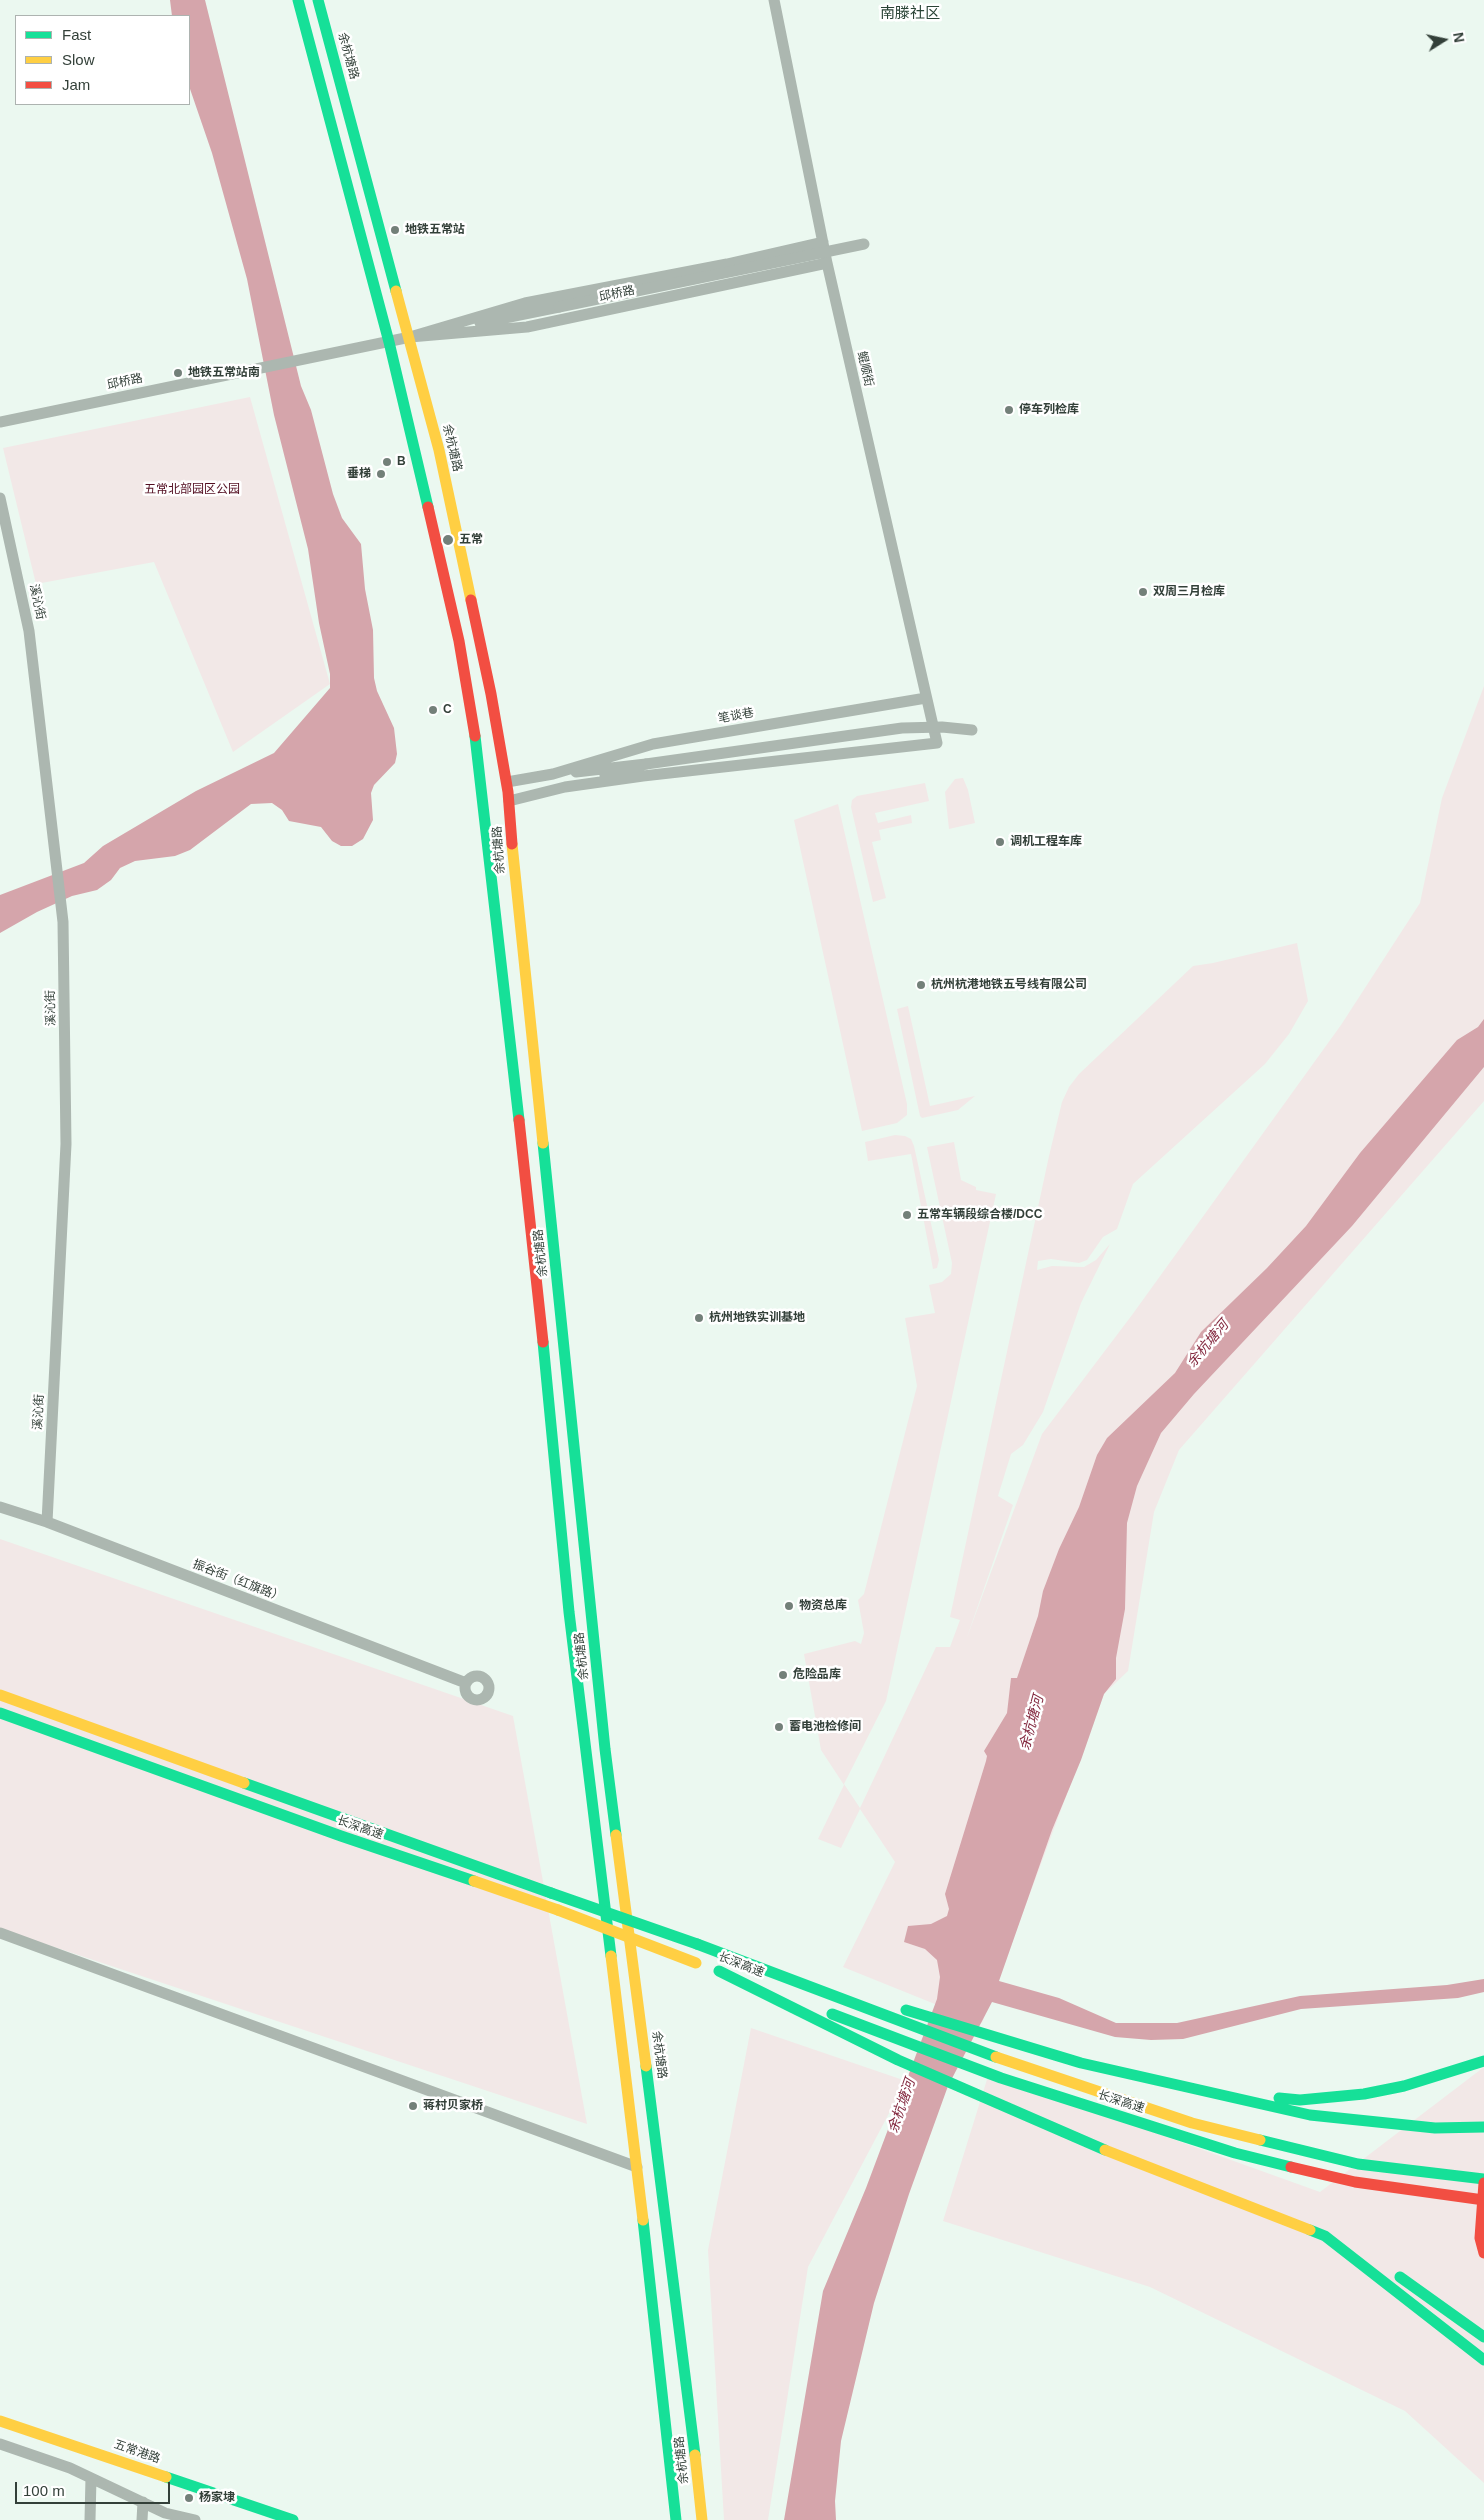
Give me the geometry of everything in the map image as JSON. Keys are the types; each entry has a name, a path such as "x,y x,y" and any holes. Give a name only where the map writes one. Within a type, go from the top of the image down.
{"main road":[{"name":"余杭塘路","path":"298,0 389,342 459,641 476,744 536,1279 569,1612 637,2167 676,2520"},
{"name":"余杭塘路","path":"318,0 439,450 491,694 507,782 515,887 559,1289 605,1748 691,2412 702,2520"},
{"name":"长深高速","path":"0,1695 697,1944 996,2056 1192,2123 1358,2164 1484,2181"},
{"name":"长深高速","path":"0,1713 341,1836 558,1910 989,2073 1234,2152 1355,2182 1484,2200"},
{"path":"729,1956 987,2034 1157,2082 1310,2115 1435,2128 1484,2127"},
{"path":"719,1971 908,2064 973,2093 1093,2145 1325,2236 1387,2269 1484,2337"},
{"path":"1157,2082 1230,2094 1300,2100 1364,2094 1404,2086 1484,2061"},
{"path":"1484,2181 1480,2238 1484,2253"},
{"path":"1325,2236 1484,2360"},
{"name":"五常港路","path":"0,2421 288,2519"}],"street":[{"name":"鲲顺街","path":"774,0 827,263 937,743"},
{"name":"邱桥路","path":"410,337 524,303 727,264 823,242"},
{"name":"邱桥路","path":"0,422 864,244"},
{"name":"邱桥路","path":"410,337 527,327 827,263"},
{"name":"溪沁街","path":"0,498 30,631 62,905 66,1144 47,1522"},
{"name":"笔谈巷","path":"553,774 653,744 926,698"},
{"name":"笔谈巷","path":"507,782 553,774 646,764 902,728 942,727 972,730"},
{"name":"笔谈巷","path":"565,788 643,776 937,743"},
{"name":"笔谈巷","path":"509,801 565,788 646,764"},
{"name":"振谷街（红旗路）","path":"0,1507 47,1522 466,1683"},
{"path":"0,1933 637,2167"},
{"path":"0,2444 70,2468 165,2512 195,2520"},
{"path":"70,2468 76,2446"},
{"path":"90,2520 91,2478"},
{"path":"142,2520 143,2502"}],"green space":[{"name":"五常北部园区公园","path":"250,397 330,684 233,752 154,562 36,584 3,448"},
{"path":"1484,686 1484,1101 1179,1450 1154,1512 1128,1671 1104,1694 982,2023 843,1967 895,1862 860,1809 841,1848 818,1839 844,1785 821,1750 804,1654 855,1641 861,1644 864,1633 858,1600 864,1594 917,1386 905,1318 935,1313 929,1285 942,1282 951,1274 952,1263 927,1147 954,1142 961,1180 976,1187 976,1190 996,1194 886,1701 844,1784 860,1808 936,1647 950,1647 960,1620 950,1617 1049,1156 1062,1102 1069,1087 1079,1074 1193,966 1297,943 1308,1001 1289,1034 1265,1064 1133,1184 1117,1229 1103,1237 1087,1260 1079,1263 1051,1259 1038,1261 1037,1270 1052,1266 1084,1267 1096,1260 1110,1244 1081,1303 1043,1412 1023,1445 1011,1454 998,1496 1013,1505 966,1640 1042,1434 1132,1315 1341,1025 1420,903 1442,798"},
{"path":"963,778 968,790 975,823 949,829 945,792 955,779"},
{"path":"925,783 929,801 875,813 878,823 911,815 912,823 879,830 881,840 872,842 886,898 873,902 851,807 852,800 857,796"},
{"path":"838,804 907,1104 907,1115 897,1123 862,1131 794,820"},
{"path":"908,1006 930,1106 975,1096 958,1110 922,1118 920,1116 897,1009"},
{"path":"895,1135 911,1139 914,1146 939,1260 937,1268 933,1269 911,1154 868,1161 865,1142"},
{"path":"0,1539 513,1716 587,2124 0,1929"},
{"path":"751,2028 906,2081 808,2267 768,2520 724,2520 708,2250"},
{"path":"1484,2067 1484,2483 1405,2411 1150,2287 943,2221 989,2073 1320,2192"}],"water":[{"path":"170,0 205,0 301,386 311,410 333,494 342,518 361,544 365,589 373,630 374,678 377,691 394,728 397,754 395,763 374,785 371,793 373,820 363,839 352,846 341,846 332,841 321,827 289,821 282,810 272,803 251,804 190,850 175,856 135,861 120,868 111,880 97,890 72,896 37,912 0,933 0,895 84,863 103,846 196,791 274,753 330,688 330,674 319,623 308,549 274,415 247,279 212,153 190,89 190,15 172,15"},
{"name":"余杭塘河","path":"1484,1019 1484,1067 1352,1226 1194,1394 1161,1433 1137,1486 1127,1523 1125,1609 1116,1658 1116,1679 1104,1694 1081,1760 1052,1830 999,1981 1059,1998 1116,2023 1177,2023 1300,1996 1447,1985 1484,1979 1484,1992 1458,1998 1301,2009 1183,2039 1151,2040 1115,2037 992,2002 948,2086 909,2194 874,2303 841,2441 835,2501 836,2520 784,2520 823,2291 866,2188 937,1999 940,1977 937,1960 925,1949 904,1942 908,1926 931,1924 947,1916 949,1909 945,1894 986,1761 987,1756 984,1751 1007,1713 1011,1678 1017,1678 1038,1616 1043,1591 1059,1549 1079,1507 1097,1455 1107,1438 1175,1373 1201,1332 1267,1268 1306,1226 1360,1153 1457,1040 1478,1027"}],"traffic: fast":[{"path":"298,0 389,342 428,507"},
{"path":"318,0 396,291"},
{"path":"475,736 519,1120"},
{"path":"543,1143 605,1749 616,1835"},
{"path":"543,1342 569,1612 611,1956"},
{"path":"0,1713 341,1836 474,1881"},
{"path":"244,1783 551,1893"},
{"path":"551,1893 697,1944"},
{"path":"697,1944 996,2057"},
{"path":"719,1971 898,2060 1105,2150"},
{"path":"906,2010 1081,2063 1310,2115 1435,2128 1484,2127"},
{"path":"832,2014 1001,2078 1235,2153 1291,2167"},
{"path":"1279,2098 1300,2100 1364,2094 1404,2086 1484,2061"},
{"path":"646,2066 695,2455"},
{"path":"1260,2140 1358,2164 1484,2179"},
{"path":"643,2220 676,2520"},
{"path":"1310,2230 1325,2236 1484,2360"},
{"path":"1400,2277 1484,2337"},
{"path":"166,2477 293,2520"}],"traffic: slow":[{"path":"396,291 439,450 471,600"},
{"path":"512,844 543,1143"},
{"path":"0,1695 244,1783"},
{"path":"616,1835 646,2066"},
{"path":"474,1881 558,1910"},
{"path":"558,1910 696,1963"},
{"path":"611,1956 643,2220"},
{"path":"996,2057 1192,2123 1260,2140"},
{"path":"1105,2150 1310,2230"},
{"path":"0,2421 166,2477"},
{"path":"695,2455 702,2520"}],"traffic: jam":[{"path":"428,507 459,641 475,736"},
{"path":"471,600 491,694 508,792 512,844"},
{"path":"519,1120 543,1342"},
{"path":"1291,2167 1355,2182 1484,2200"},
{"path":"1484,2183 1480,2238 1484,2253"}],"place":[{"name":"地铁五常站","path":"395,230"},
{"name":"地铁五常站南","path":"178,373"},
{"name":"停车列检库","path":"1009,410"},
{"name":"B","path":"387,462"},
{"name":"垂梯","path":"381,474"},
{"name":"五常","path":"448,540"},
{"name":"双周三月检库","path":"1143,592"},
{"name":"C","path":"433,710"},
{"name":"调机工程车库","path":"1000,842"},
{"name":"杭州杭港地铁五号线有限公司","path":"921,985"},
{"name":"五常车辆段综合楼/DCC","path":"907,1215"},
{"name":"杭州地铁实训基地","path":"699,1318"},
{"name":"物资总库","path":"789,1606"},
{"name":"危险品库","path":"783,1675"},
{"name":"蓄电池检修间","path":"779,1727"},
{"name":"蒋村贝家桥","path":"413,2106"},
{"name":"杨家埭","path":"189,2498"}],"district":[{"name":"南滕社区","path":"910,14"}]}
